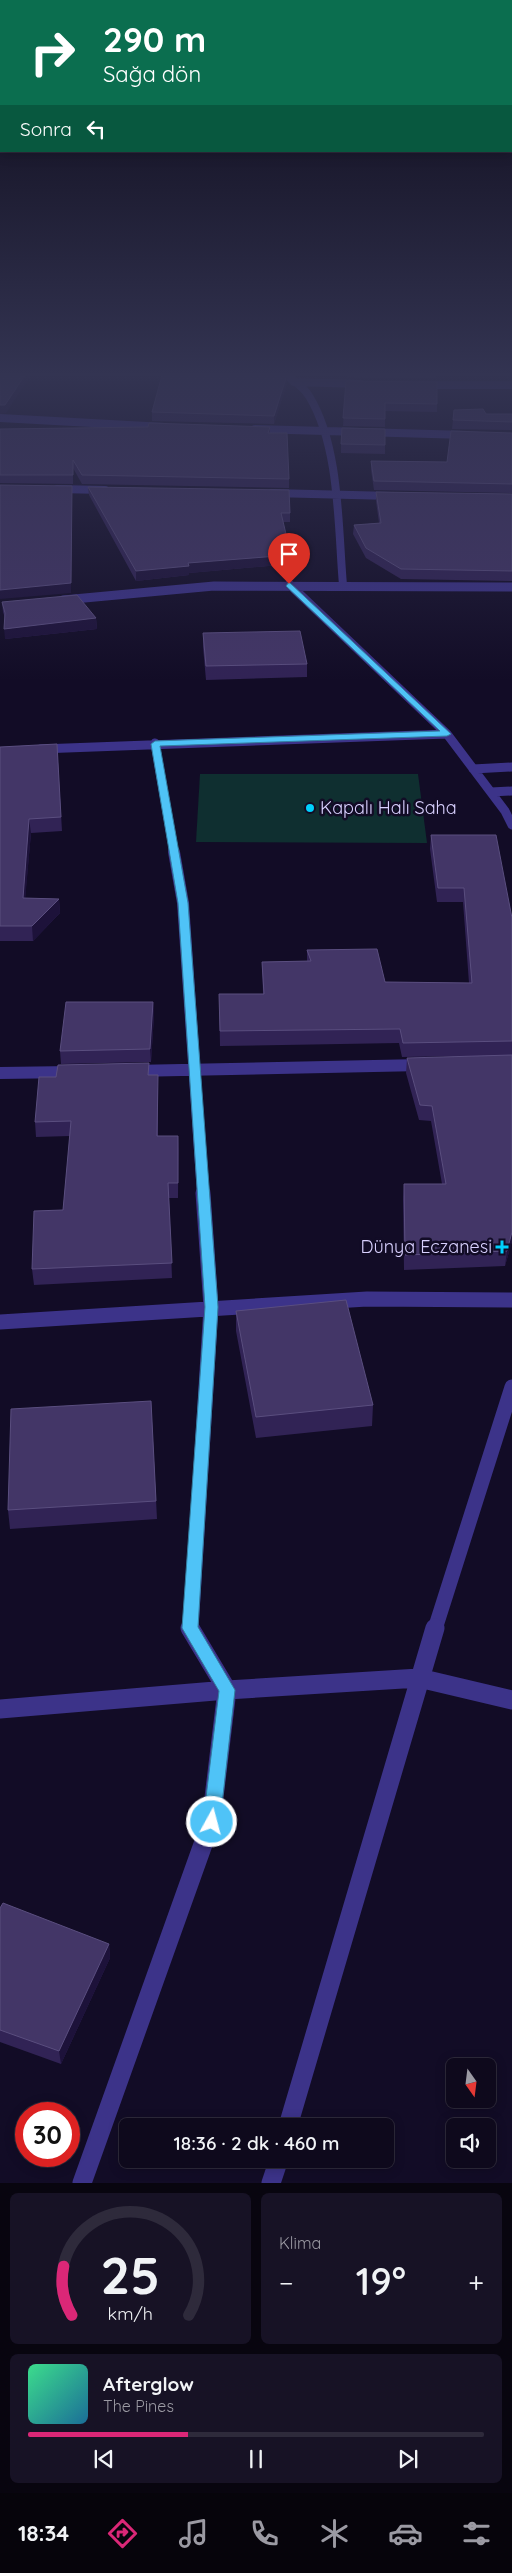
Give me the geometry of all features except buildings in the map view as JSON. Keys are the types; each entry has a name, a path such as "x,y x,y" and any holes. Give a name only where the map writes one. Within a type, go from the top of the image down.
{"street":[{"path":"331,477 343,585"},
{"path":"49,489 118,490"},
{"path":"265,493 398,496"},
{"path":"289,584 447,734 505,811 512,825"},
{"path":"48,601 214,586 289,584 512,587"},
{"path":"29,750 447,734"},
{"path":"82,2183 212,1822 227,1690 190,1628 211,1307 183,903 155,744"},
{"path":"473,769 512,767"},
{"path":"491,792 512,791"},
{"path":"116,1071 432,1064"},
{"path":"0,1073 87,1072"},
{"path":"0,1322 211,1307 367,1299 512,1300"},
{"path":"290,2118 419,1678 512,1387"},
{"path":"0,1709 227,1690 419,1678 512,1700"},
{"path":"272,2183 276,2168"}],"green space":[{"name":"Kapalı Halı Saha","path":"200,774 418,774 427,843 196,842"}],"place":[{"name":"Kapalı Halı Saha","path":"310,808"},
{"name":"Dünya Eczanesi","path":"502,1247"}],"route":[{"path":"212,1822 227,1690 190,1628 211,1307 183,903 155,744 447,734 289,584"}]}
